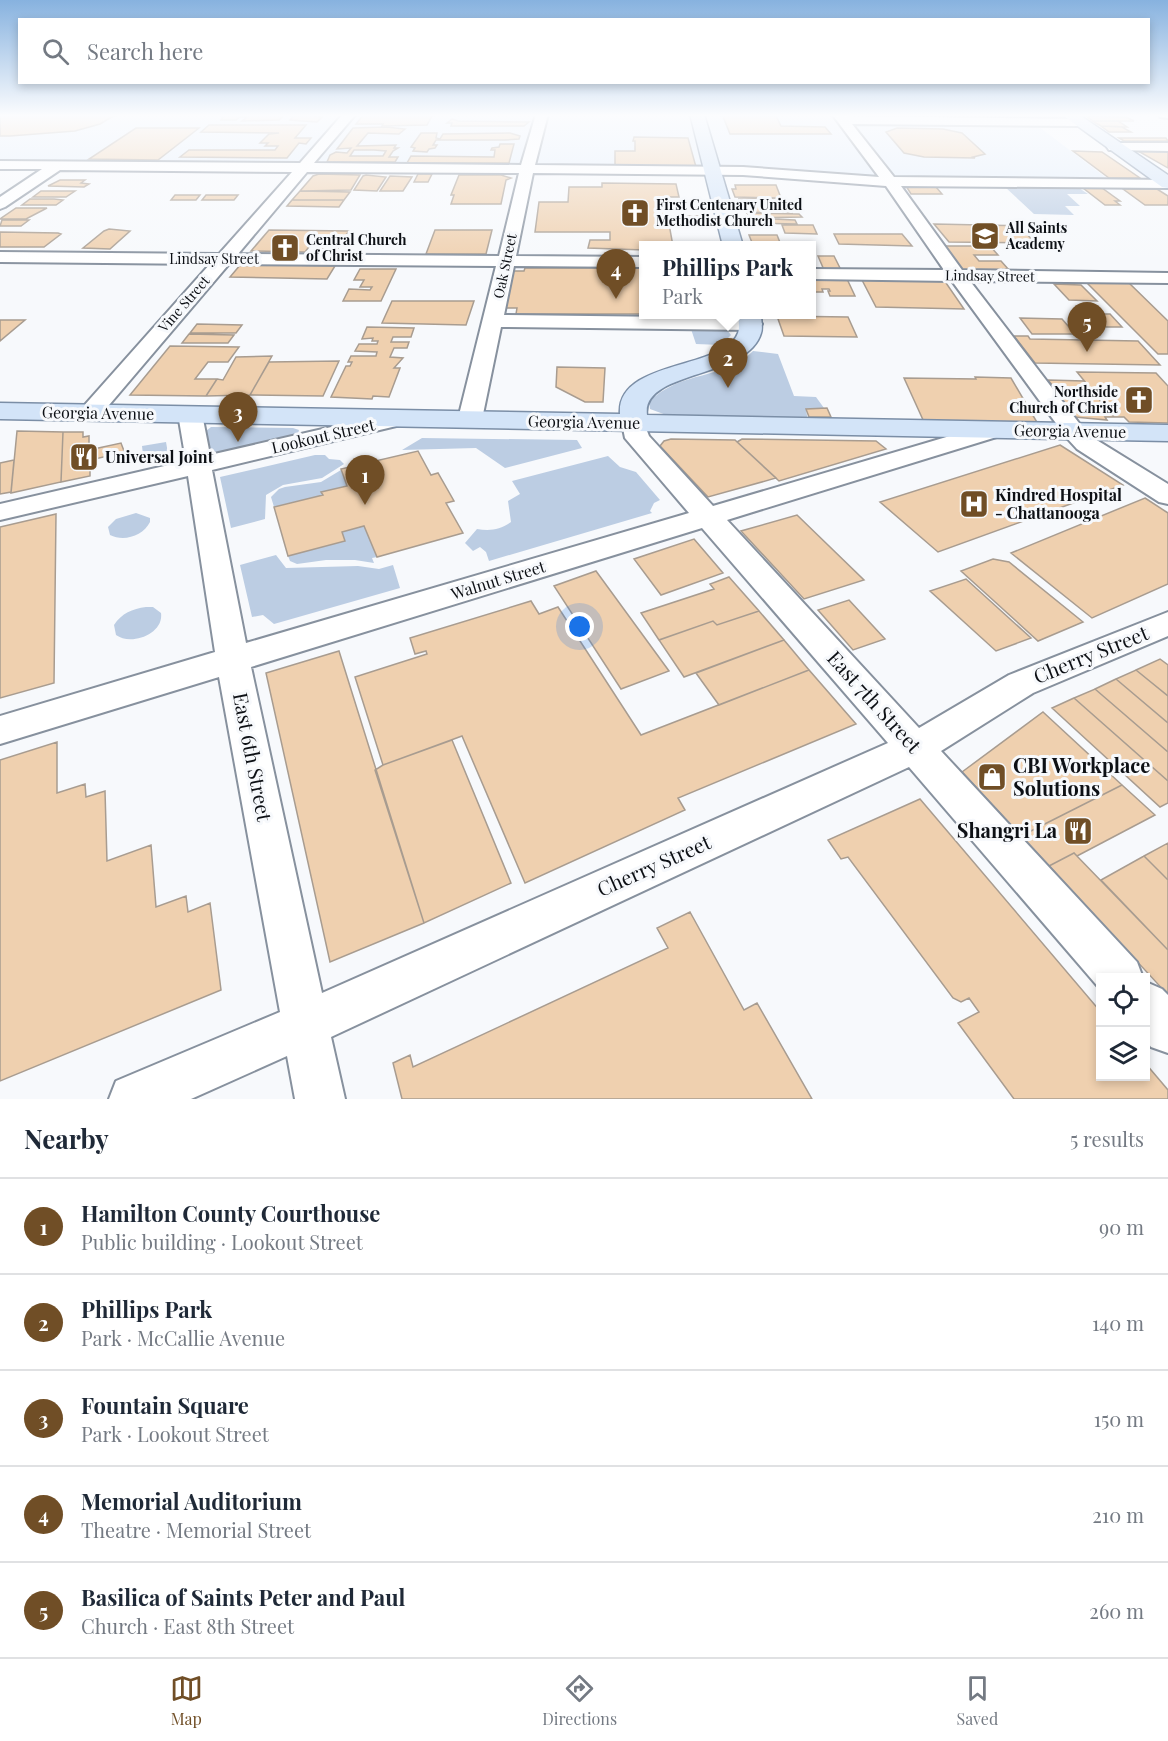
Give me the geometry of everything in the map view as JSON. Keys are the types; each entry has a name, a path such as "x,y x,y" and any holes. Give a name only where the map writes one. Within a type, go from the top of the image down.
{"main road":[{"path":"711,165 732,241"},
{"path":"1141,165 1168,184"},
{"path":"634,423 633,404 640,394 672,374 714,362 737,350 749,338 751,319"},
{"name":"Georgia Avenue","path":"0,411 1168,433"}],"street":[{"name":"Vine Street","path":"90,412 305,165"},
{"name":"Oak Street","path":"470,419 528,165"},
{"path":"877,165 1074,432 1086,444 1168,496"},
{"path":"0,166 120,169 136,166"},
{"path":"0,166 713,171 774,173 841,181 1168,184"},
{"path":"0,204 54,168"},
{"name":"Lindsay Street","path":"0,257 639,262"},
{"name":"Lindsay Street","path":"816,274 956,275 1164,281"},
{"path":"493,321 751,319"},
{"name":"East 6th Street","path":"190,414 233,661 320,1099"},
{"name":"Lookout Street","path":"0,512 401,418"},
{"name":"East 7th Street","path":"634,423 637,438 1117,973"},
{"path":"926,429 948,435 952,440 950,444"},
{"name":"Walnut Street","path":"0,730 995,430"},
{"name":"Cherry Street","path":"134,1099 306,1024 915,748 1021,684 1168,623"},
{"path":"1150,1010 1168,1030"}],"shaded area":[{"path":"362,165 1090,165 1109,180 901,179 760,170"},
{"path":"1005,187 1079,188 1088,194 1067,194 1080,206 1065,206 1074,215 1034,214"},
{"path":"691,329 727,330 731,335 721,345 696,344"},
{"path":"753,351 778,354 794,396 816,397 824,408 806,409 808,422 742,417 669,416 650,409 649,402 661,392 688,379 729,367"},
{"path":"211,427 299,430 298,434 293,436 215,453 209,447 206,431"},
{"path":"422,438 577,440 582,448 505,468 476,448 402,450"},
{"path":"166,442 169,459 144,464 142,446"},
{"path":"315,455 325,455 329,459 340,460 344,464 322,478 283,485 266,495 265,519 231,528 220,477"},
{"path":"608,456 620,467 636,472 660,500 654,503 650,511 652,513 489,561 486,552 480,547 473,551 465,543 477,529 495,529 511,522 508,501 520,494 512,481"},
{"path":"341,470 347,486 322,492 323,495 274,507 271,497 279,489 321,482"},
{"path":"136,513 150,518 150,522 143,531 127,538 110,535 108,527 116,519"},
{"path":"364,526 377,557 372,558 374,563 355,560 326,560 297,564 290,561 288,556 345,541 342,532"},
{"path":"276,555 286,568 358,566 379,569 393,565 400,588 274,624 263,615 252,617 240,565"},
{"path":"153,607 161,613 161,620 152,632 130,639 116,635 114,625 120,617 132,610"}],"building":[{"path":"627,165 696,165 696,167"},
{"path":"1092,165 1121,165 1140,178 1109,178"},
{"path":"319,174 360,175 351,190 300,191 313,176"},
{"path":"418,174 432,174 428,182 414,182"},
{"path":"366,175 386,177 377,191 354,190"},
{"path":"459,175 501,175 511,178 506,180 501,204 451,204 454,195 451,195"},
{"path":"390,176 412,177 403,191 380,191"},
{"path":"60,180 85,180 81,183 89,184 84,187 48,186"},
{"path":"602,183 676,184 679,197 665,197 668,216 701,216 703,224 669,224 672,241 639,241 639,250 588,248 590,240 610,240 610,232 535,232 539,202 568,202 569,187 602,187"},
{"path":"735,185 776,185 781,198 735,197 732,189 736,189"},
{"path":"906,186 936,187 942,194 911,194"},
{"path":"1083,188 1102,188 1120,201 1115,201 1120,205 1105,205"},
{"path":"1123,189 1157,189 1168,196 1168,205 1145,205"},
{"path":"41,191 75,191 66,197 33,197"},
{"path":"300,191 350,192 344,200 292,200"},
{"path":"175,195 200,195 196,200 171,200"},
{"path":"206,195 238,195 234,200 202,200"},
{"path":"30,199 63,200 56,205 22,205"},
{"path":"739,199 785,199 792,213 743,212 742,207 762,206 741,204"},
{"path":"292,200 344,200 339,207 287,206"},
{"path":"16,208 47,208 26,219 0,219"},
{"path":"747,213 799,214 802,217 752,218"},
{"path":"749,218 795,220 797,224 751,223"},
{"path":"2,220 29,220 21,226 0,226"},
{"path":"934,224 1030,226 1036,232 1025,232 1035,243 949,242"},
{"path":"782,225 813,225 817,234 785,233"},
{"path":"109,229 130,231 110,249 83,248 104,231"},
{"path":"269,230 349,231 343,239 315,239 305,252 251,251"},
{"path":"435,230 492,230 486,254 426,254"},
{"path":"0,232 61,234 44,247 0,247"},
{"path":"834,234 902,234 912,246 839,244"},
{"path":"749,235 777,235 779,241 751,241"},
{"path":"326,240 345,241 338,248 320,249"},
{"path":"944,246 990,246 998,255 974,255 979,261 1001,261 1009,270 962,270"},
{"path":"818,256 834,256 841,270 824,270"},
{"path":"241,264 335,266 327,279 230,277"},
{"path":"525,268 639,268 639,314 516,314 517,308 504,308 510,271 524,271"},
{"path":"360,269 396,269 381,301 343,301 349,289 370,290 372,287 360,287 364,280 354,280"},
{"path":"816,279 847,279 855,296 830,296 829,289 822,289 823,292 816,292"},
{"path":"862,280 944,280 964,309 876,307"},
{"path":"1086,282 1128,282 1168,321 1168,354 1158,354"},
{"path":"1054,284 1081,285 1097,301 1069,300"},
{"path":"392,301 474,301 466,325 382,323"},
{"path":"1093,314 1110,314 1122,327 1106,327"},
{"path":"816,317 848,317 857,337 784,336 778,319 816,319"},
{"path":"1020,318 1062,319 1075,334 1032,334"},
{"path":"0,320 25,320 0,341"},
{"path":"197,324 242,325 236,333 190,333"},
{"path":"367,327 414,328 411,337 393,337 391,342 409,342 407,348 394,348 390,357 403,358 394,368 400,368 389,397 373,396 372,399 331,397 346,366 350,366 352,362 348,362 351,356 376,356 377,352 355,351 359,344 377,344 378,341 372,341 373,338 362,339"},
{"path":"189,334 234,335 228,343 182,343"},
{"path":"1014,336 1028,336 1030,339 1138,341 1160,365 1035,363"},
{"path":"170,346 239,347 228,362 208,362 195,379 217,379 206,396 130,395"},
{"path":"272,356 250,395 206,396 217,379 223,380 236,357"},
{"path":"339,361 323,396 250,395 269,362"},
{"path":"557,367 605,368 603,402 585,402 556,387"},
{"path":"1077,372 1156,373 1168,386 1168,423 1129,422 1124,417 1114,417"},
{"path":"975,377 1011,378 1038,424 924,422 904,378 976,379"},
{"path":"1048,380 1084,381 1114,417 1105,417 1107,420 1075,417 1052,392 1058,392"},
{"path":"827,408 831,417 809,417 806,409"},
{"path":"17,431 63,432 61,482 11,493"},
{"name":"Universal Joint","path":"63,432 83,432 83,437 89,436 89,450 121,443 124,451 90,460 90,476 61,482"},
{"path":"671,439 735,440 776,478 708,497 660,446 664,441"},
{"path":"742,439 876,441 886,449 779,481 737,442"},
{"path":"1060,445 1123,485 938,552 880,502"},
{"path":"418,451 431,475 438,473 454,501 446,503 463,533 377,557 364,526 342,532 345,541 288,556 274,507 323,495 321,492 347,486 341,469"},
{"path":"14,460 11,492 0,494 0,463"},
{"path":"1145,498 1168,513 1168,584 1092,618 1011,553"},
{"path":"56,514 54,683 0,698 0,527"},
{"path":"797,515 864,580 804,599 741,531"},
{"path":"694,539 723,573 661,595 634,559"},
{"path":"993,559 1009,562 1083,622 1038,641 961,571"},
{"path":"596,571 669,671 621,689 554,586"},
{"path":"729,577 759,611 717,625 713,621 659,640 641,613 714,589 710,584"},
{"path":"966,579 1031,638 996,651 930,591"},
{"path":"849,600 885,639 853,650 818,610"},
{"path":"531,601 539,614 558,607 641,735 809,670 856,724 678,798 685,810 525,883 462,736 383,765 355,677 427,654 426,651 415,654 410,638"},
{"path":"759,611 784,640 684,677 659,640 713,621 717,625"},
{"path":"784,640 809,670 719,705 696,673"},
{"path":"339,651 424,923 330,962 266,673"},
{"path":"1160,659 1168,665 1168,696 1136,670"},
{"path":"1136,670 1168,696 1168,723 1116,679"},
{"path":"1116,679 1168,723 1168,752 1095,689"},
{"path":"1095,689 1168,752 1168,781 1074,698"},
{"path":"1074,698 1168,781 1168,803 1160,807 1052,708"},
{"path":"1043,712 1122,785 1021,836 962,772"},
{"path":"452,740 511,883 424,923 375,770"},
{"path":"57,742 57,793 85,784 86,797 105,791 107,861 151,845 156,907 186,896 188,912 210,903 221,990 0,1081 0,760"},
{"path":"1122,785 1155,815 1077,856 1074,853 1049,866 1021,836"},
{"path":"920,799 1096,1006 1096,1081 1150,1081 1150,1069 1168,1090 1168,1099 1014,1099 958,1023 979,1012 969,998 961,1002 953,998 848,857 841,859 828,840"},
{"path":"1168,843 1168,880 1144,856"},
{"path":"1074,853 1168,950 1168,995 1150,973 1049,866"},
{"path":"1144,856 1168,880 1168,950 1101,880"},
{"path":"690,912 744,1010 757,1003 812,1099 402,1099 393,1063 410,1055 413,1067 668,948 657,928"}],"place":[{"name":"First Centenary United Methodist Church","path":"635,213"},
{"name":"All Saints Academy","path":"985,236"},
{"name":"Central Church of Christ","path":"285,248"},
{"name":"Memorial Auditorium","path":"616,299"},
{"name":"Basilica of Saints Peter and Paul","path":"1087,352"},
{"name":"Phillips Park","path":"728,388"},
{"name":"Northside Church of Christ","path":"1139,400"},
{"name":"Fountain Square","path":"238,442"},
{"name":"Universal Joint","path":"84,457"},
{"name":"Kindred Hospital - Chattanooga","path":"974,504"},
{"name":"Hamilton County Courthouse","path":"365,505"},
{"name":"CBI Workplace Solutions","path":"992,777"},
{"name":"Shangri La","path":"1078,831"}]}
